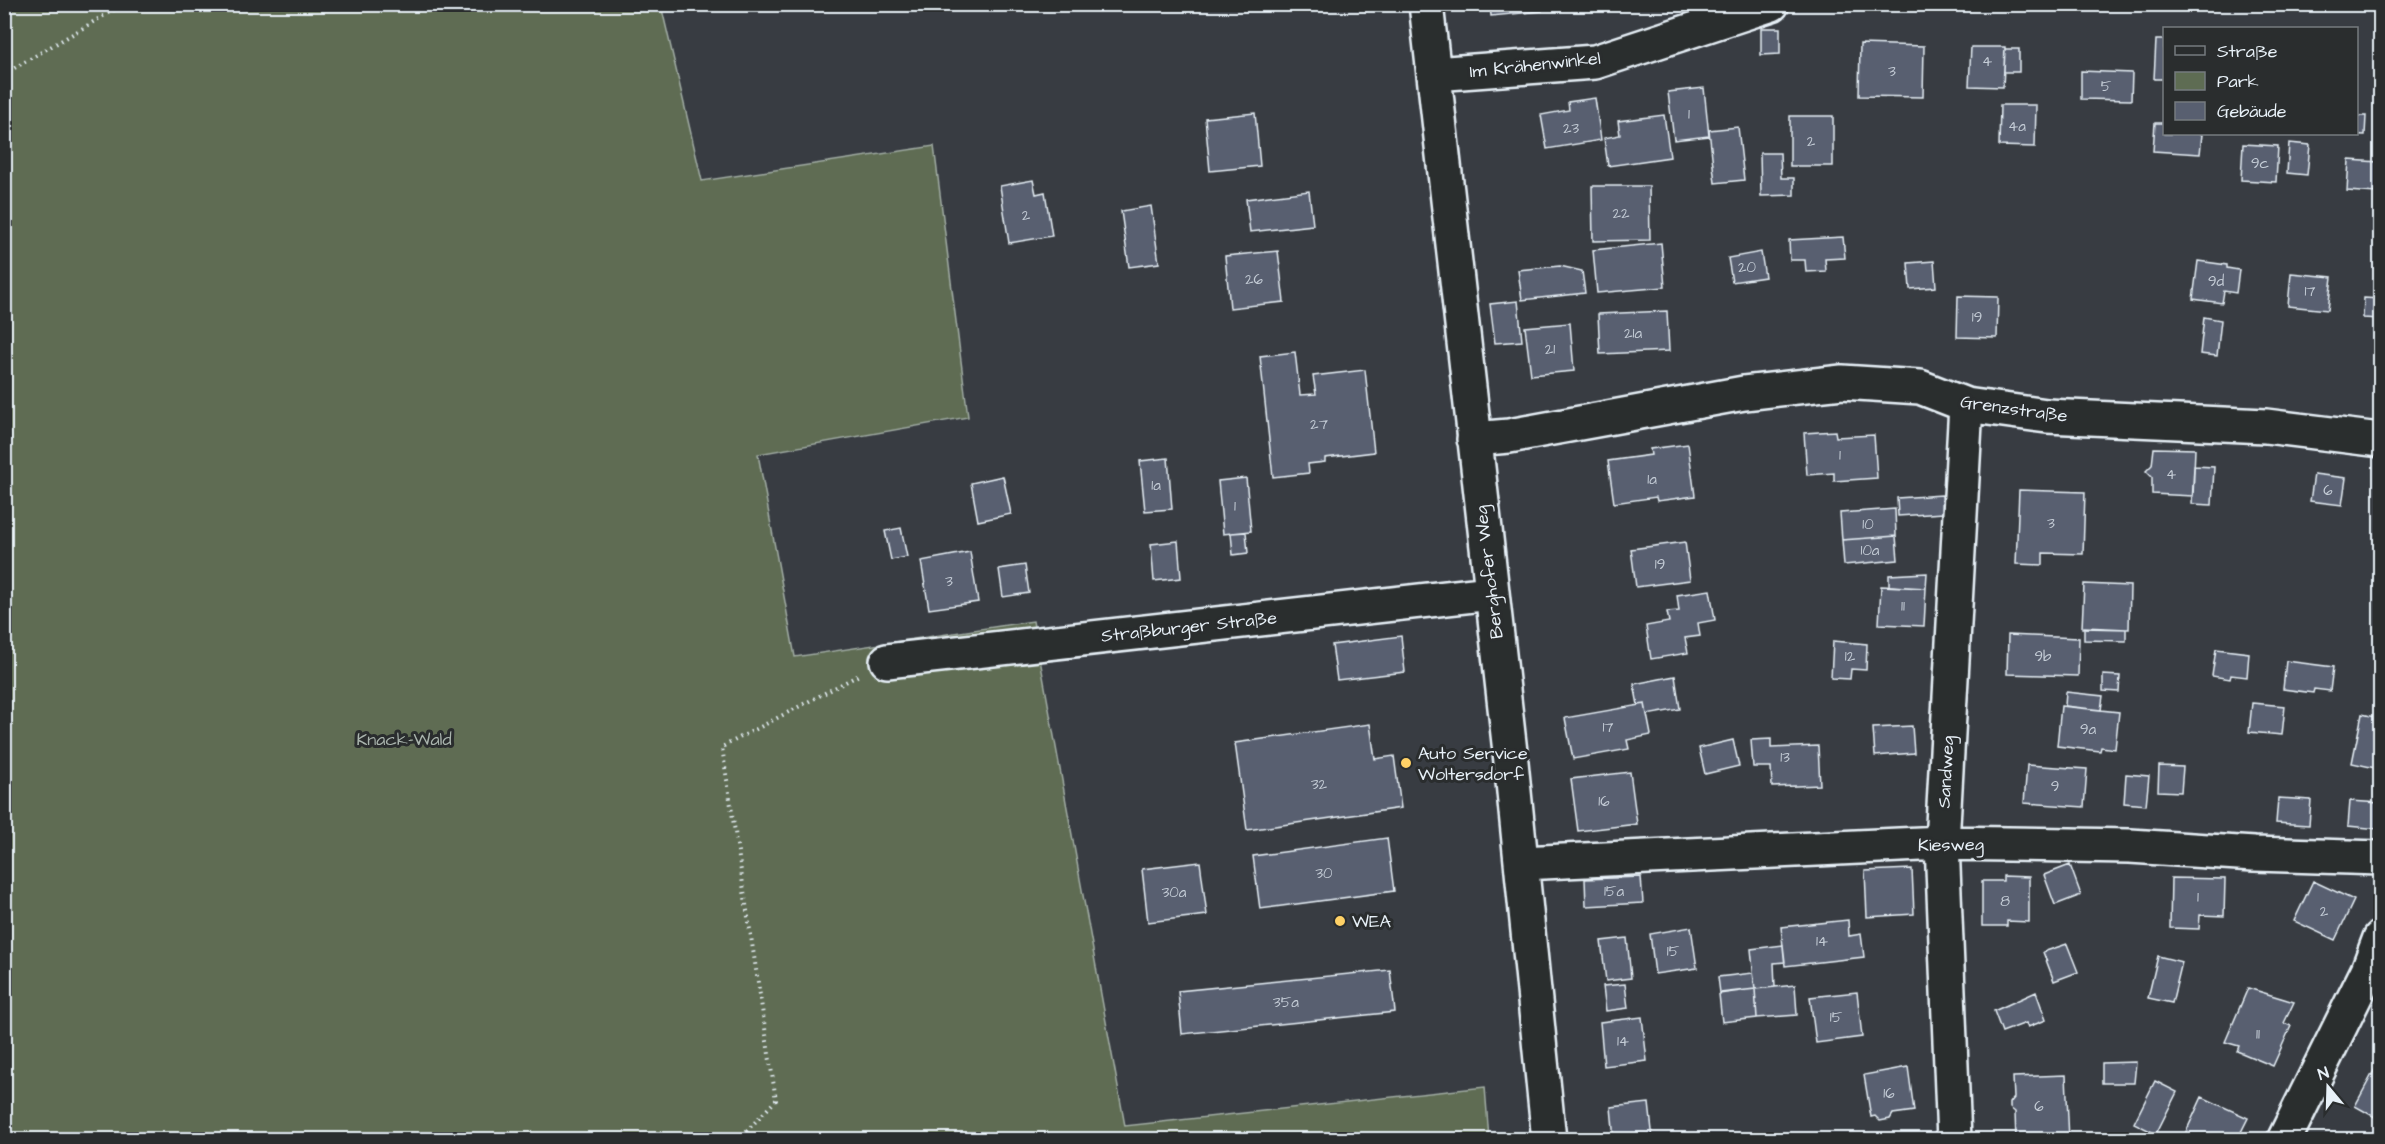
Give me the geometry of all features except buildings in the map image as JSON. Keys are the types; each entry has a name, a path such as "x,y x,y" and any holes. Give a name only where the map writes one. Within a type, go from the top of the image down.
{"street":[{"name":"Berghofer Weg","path":"1426,4 1522,863 1549,1140"},
{"name":"Im Krähenwinkel","path":"1434,74 1595,62 1772,4"},
{"name":"Grenzstraße","path":"1474,439 1509,436 1744,393 1842,382 1920,387 1966,405 2047,416 2266,426 2380,440"},
{"name":"Sandweg","path":"1954,1140 1942,843 1966,405"},
{"name":"Straßburger Straße","path":"887,661 1491,593"},
{"name":"Kiesweg","path":"1522,863 1942,843 2130,846 2254,854 2380,858"},
{"path":"2284,1140 2368,970 2380,938"}],"path":[{"path":"4,74 124,4"},
{"path":"738,1140 776,1100 722,747 887,661"}],"green space":[{"name":"Knack-Wald","path":"5,4 661,5 702,181 934,146 968,417 758,454 795,657 1033,621 1125,1126 1485,1087 1489,1139 5,1140"}],"place":[{"name":"Auto Service Woltersdorf","path":"1406,763"},
{"name":"WEA","path":"1340,921"}]}
